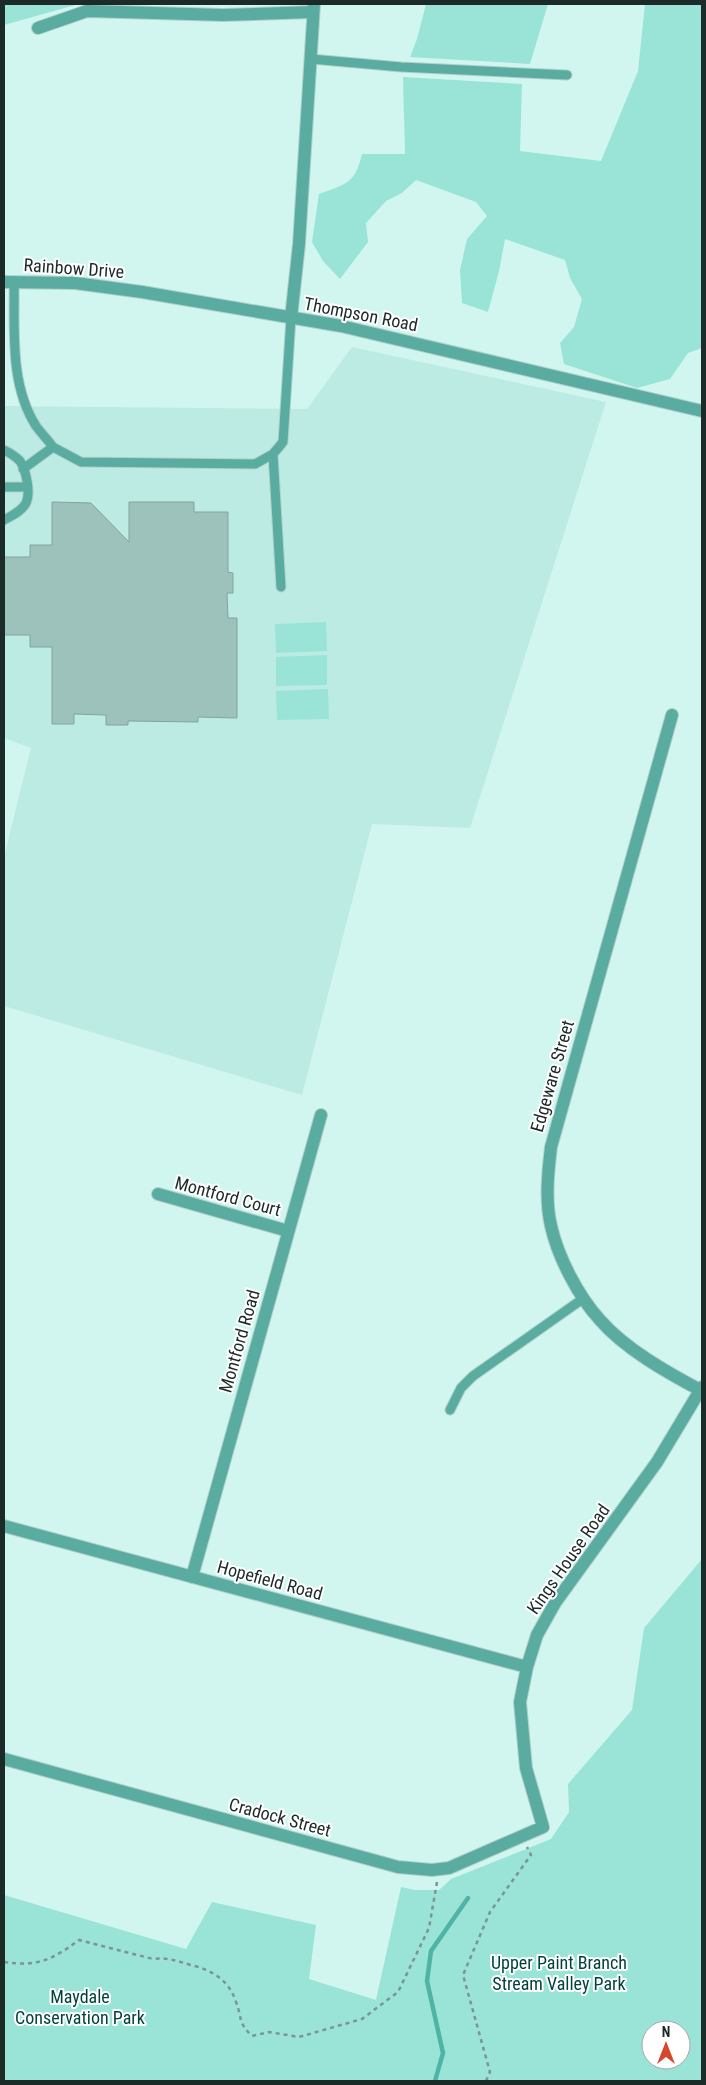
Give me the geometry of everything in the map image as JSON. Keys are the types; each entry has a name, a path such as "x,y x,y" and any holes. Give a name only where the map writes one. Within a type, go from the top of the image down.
{"street":[{"path":"38,28 87,11 223,15 313,8"},
{"name":"Thompson Road","path":"313,8 299,244 291,318 377,333 702,411"},
{"name":"Rainbow Drive","path":"9,281 75,283 142,292 291,318"},
{"name":"Edgeware Street","path":"672,715 551,1147 548,1178 551,1226 567,1272 584,1298 600,1320 635,1351 702,1390"},
{"name":"Montford Road","path":"192,1577 321,1115"},
{"name":"Montford Court","path":"158,1194 288,1230"},
{"name":"Kings House Road","path":"543,1827 526,1768 521,1733 520,1702 527,1667 537,1635 555,1603 658,1462 702,1390"},
{"name":"Hopefield Road","path":"4,1526 527,1667"},
{"name":"Cradock Street","path":"4,1760 398,1867 449,1868 543,1827"}],"lane":[{"path":"311,59 401,67 567,75"},
{"path":"9,281 16,366 23,397 36,425 53,447 81,462 256,464 273,454 283,442 291,318"},
{"path":"23,469 53,447"},
{"path":"4,450 12,454 21,463 27,487 26,504 16,514 4,520"},
{"path":"273,454 280,587"},
{"path":"4,487 27,487"},
{"path":"450,1410 461,1388 473,1376 584,1298"}],"path":[{"path":"486,2081 490,2072 463,1975 490,1912 531,1855 520,1837"},
{"path":"4,1962 26,1965 45,1961 79,1940 153,1959 164,1957 206,1968 224,1980 236,2001 242,2025 252,2036 269,2032 299,2037 362,2019 398,1992 429,1928 438,1880 438,1869"}],"shaded area":[{"path":"352,347 606,402 470,828 372,824 302,1095 4,1006 4,857 31,748 4,738 4,406 307,409"}],"green space":[{"path":"4,4 79,4 4,25"},
{"path":"426,4 548,4 530,64 410,57"},
{"path":"645,4 702,4 702,348 688,353 670,379 637,388 564,364 560,343 574,327 582,299 570,278 565,260 505,239 488,312 462,303 460,270 467,239 487,216 476,202 416,180 402,193 386,201 366,223 368,242 340,279 323,261 312,242 319,194 348,182 356,172 362,154 405,154 403,77 522,84 520,151 601,161 638,71"},
{"path":"326,622 327,651 276,653 275,624"},
{"path":"327,655 327,685 276,686 276,657"},
{"path":"328,689 329,719 277,720 276,691"},
{"path":"702,1559 702,2081 4,2081 4,1895 186,1949 212,1902 316,1925 309,1979 376,2000 401,1887 415,1890 439,1890 451,1879 551,1839 569,1812 568,1784 632,1710 644,1628"}],"building":[{"path":"52,502 91,503 129,542 129,502 194,502 194,512 228,512 228,572 233,573 233,593 227,593 228,618 237,618 237,718 198,717 198,722 128,721 128,725 106,725 106,715 74,714 74,724 52,724 52,647 30,647 30,635 4,635 4,557 30,557 30,545 52,545"}],"waterway":[{"path":"435,2081 443,2053 427,1981 431,1951 468,1898"}],"park label":[{"name":"Upper Paint Branch Stream Valley Park","path":"559,1972"},
{"name":"Maydale Conservation Park","path":"80,2006"}]}
